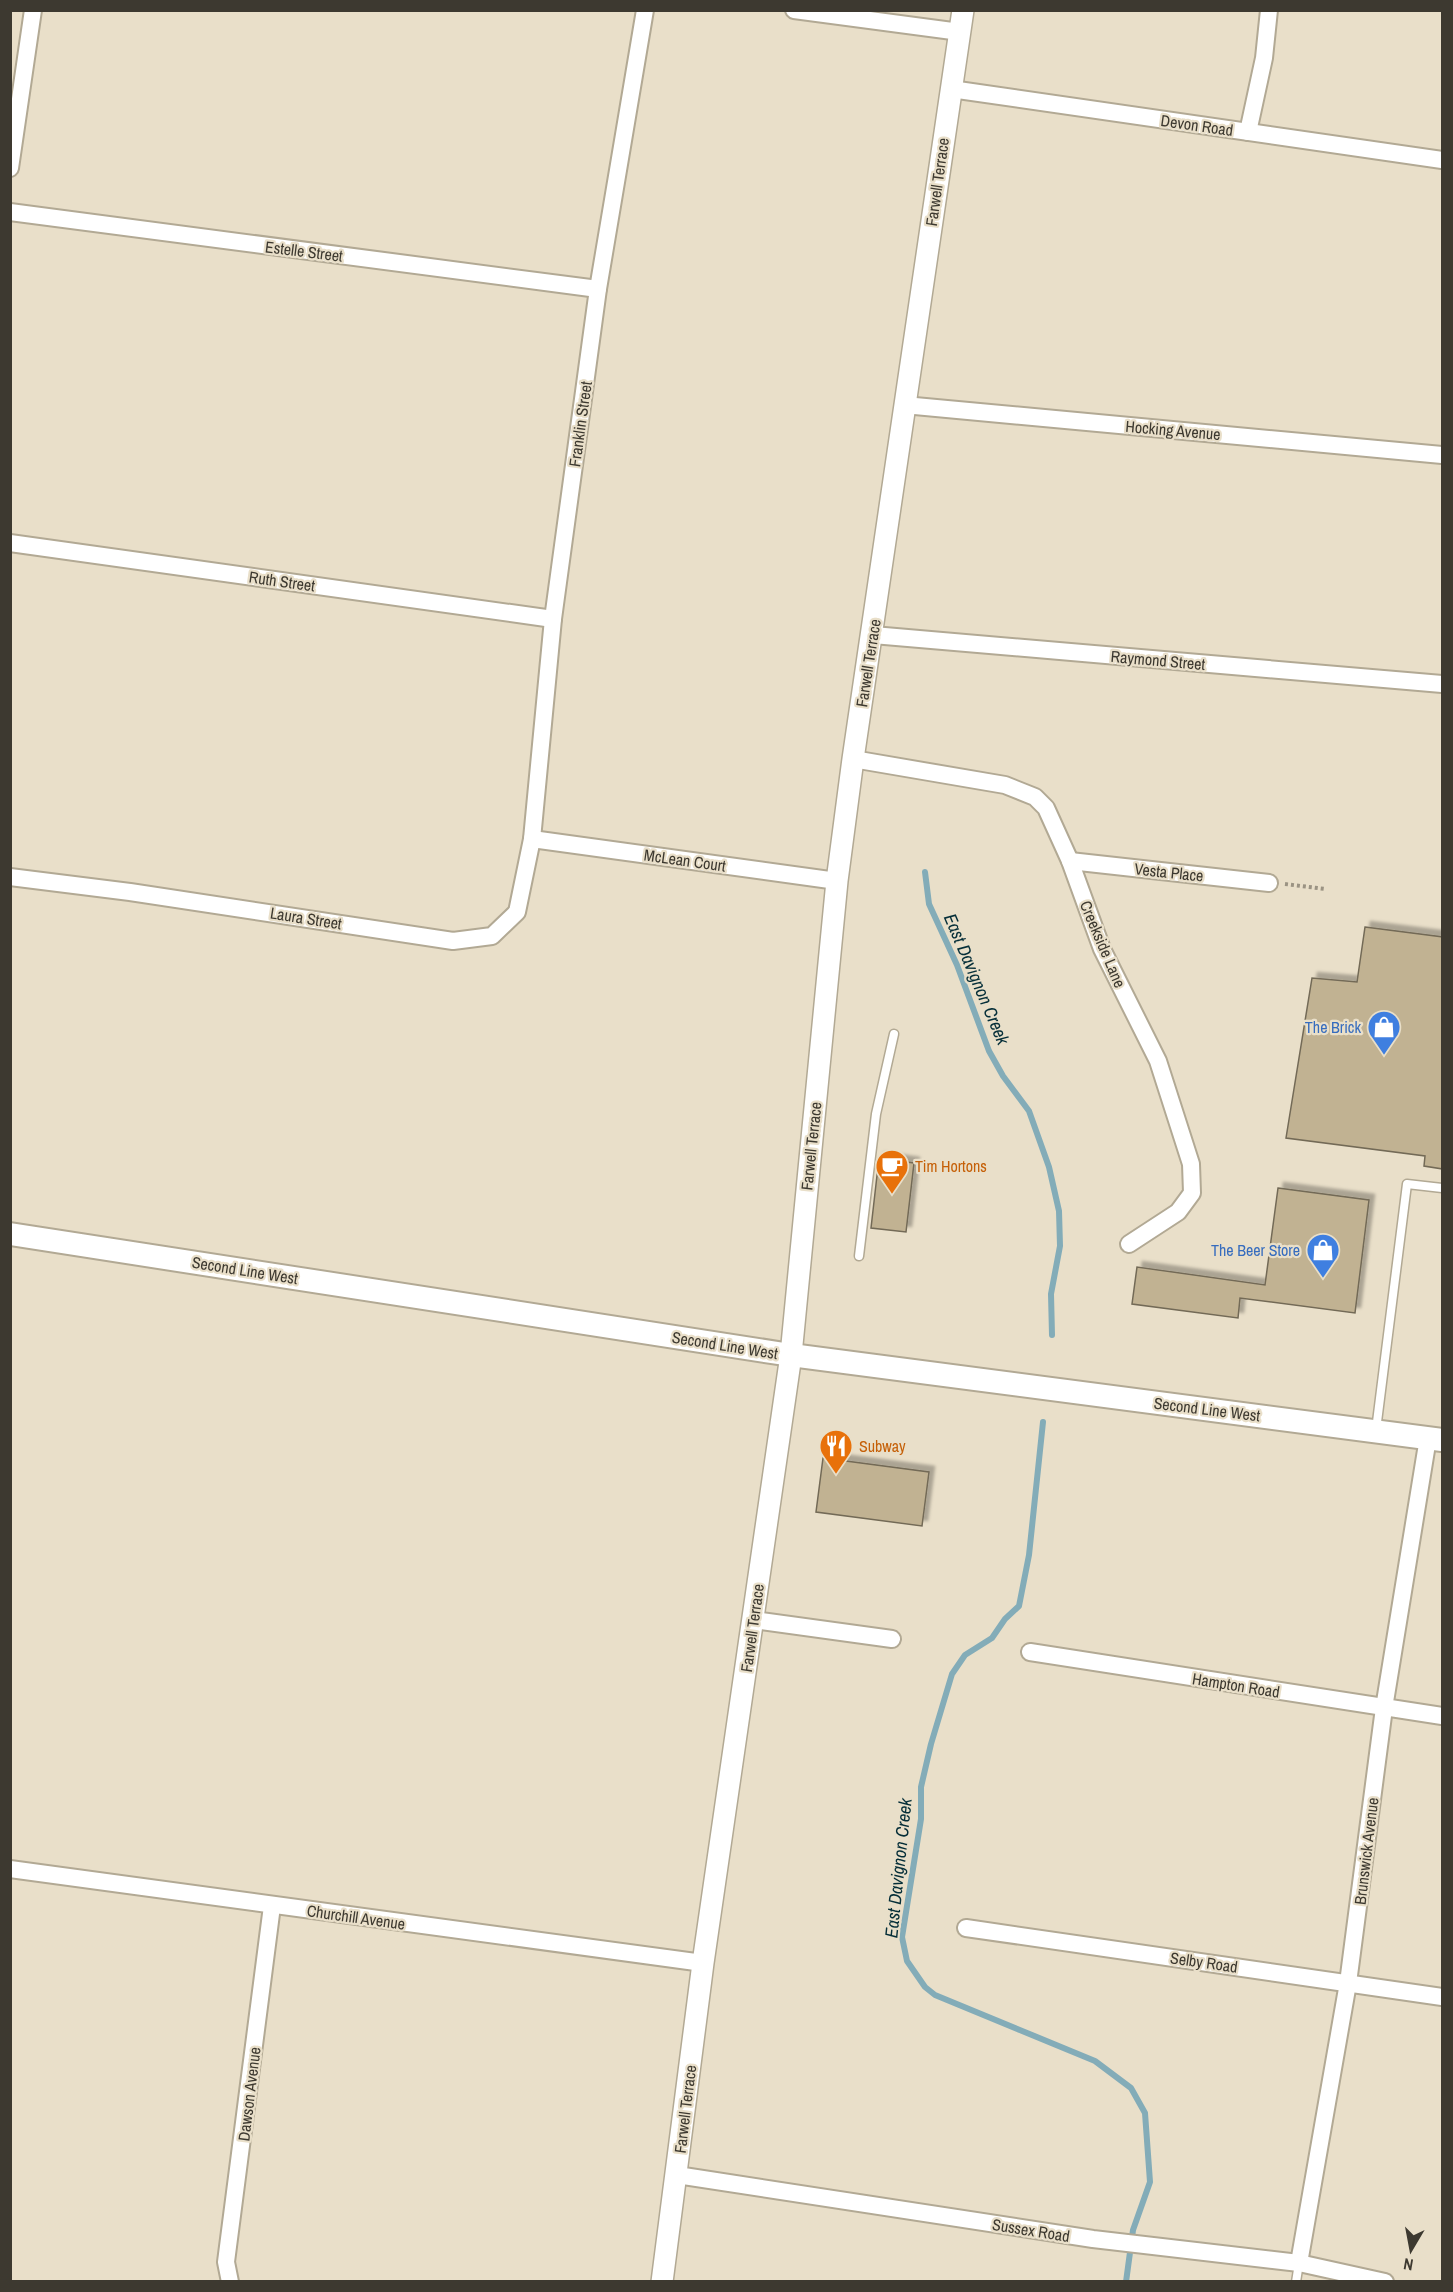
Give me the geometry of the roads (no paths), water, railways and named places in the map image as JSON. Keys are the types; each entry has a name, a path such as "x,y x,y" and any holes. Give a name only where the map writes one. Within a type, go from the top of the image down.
{"main road":[{"name":"Second Line West","path":"10,1234 791,1355 1435,1439"}],"street":[{"path":"10,168 33,10"},
{"name":"Franklin Street","path":"532,839 553,619 598,289 645,10"},
{"path":"794,10 960,32"},
{"name":"Farwell Terrace","path":"662,2282 703,1963 791,1355 837,881 904,405 963,10"},
{"path":"1248,132 1264,58 1269,10"},
{"name":"Devon Road","path":"951,89 1443,160"},
{"name":"Estelle Street","path":"10,212 598,289"},
{"name":"Hocking Avenue","path":"904,405 1443,455"},
{"name":"Ruth Street","path":"10,543 553,619"},
{"name":"Raymond Street","path":"873,635 1443,684"},
{"name":"Creekside Lane","path":"854,759 1005,785 1035,797 1046,808 1070,861 1102,949 1158,1061 1191,1164 1192,1193 1178,1212 1129,1244"},
{"name":"Laura Street","path":"10,877 130,892 453,941 492,936 517,912 532,839"},
{"name":"McLean Court","path":"532,839 837,881"},
{"name":"Vesta Place","path":"1070,861 1269,883"},
{"name":"Brunswick Avenue","path":"1299,2264 1348,1983 1384,1708 1435,1439"},
{"path":"754,1620 892,1639"},
{"name":"Hampton Road","path":"1030,1652 1443,1716"},
{"name":"Churchill Avenue","path":"10,1869 703,1963"},
{"name":"Dawson Avenue","path":"230,2282 226,2262 272,1906"},
{"name":"Selby Road","path":"966,1928 1443,1997"},
{"name":"Sussex Road","path":"677,2175 1139,2246 1299,2264 1385,2282"}],"lane":[{"path":"859,1256 876,1114 894,1034"},
{"path":"1376,1431 1407,1184 1443,1188"},
{"path":"1296,2282 1299,2264"}],"waterway":[{"name":"East Davignon Creek","path":"925,872 929,904 957,965 989,1051 1003,1076 1029,1111 1049,1167 1059,1211 1060,1246 1051,1294 1052,1335"},
{"name":"East Davignon Creek","path":"1043,1422 1029,1555 1019,1606 1005,1619 992,1638 965,1655 952,1674 921,1787 921,1819 902,1937 907,1961 925,1987 935,1995 1095,2061 1131,2088 1145,2113 1150,2182 1133,2230 1126,2282"}],"place":[{"name":"The Brick","path":"1384,1056"},
{"name":"Tim Hortons","path":"892,1195"},
{"name":"The Beer Store","path":"1323,1279"},
{"name":"Subway","path":"836,1475"}]}
